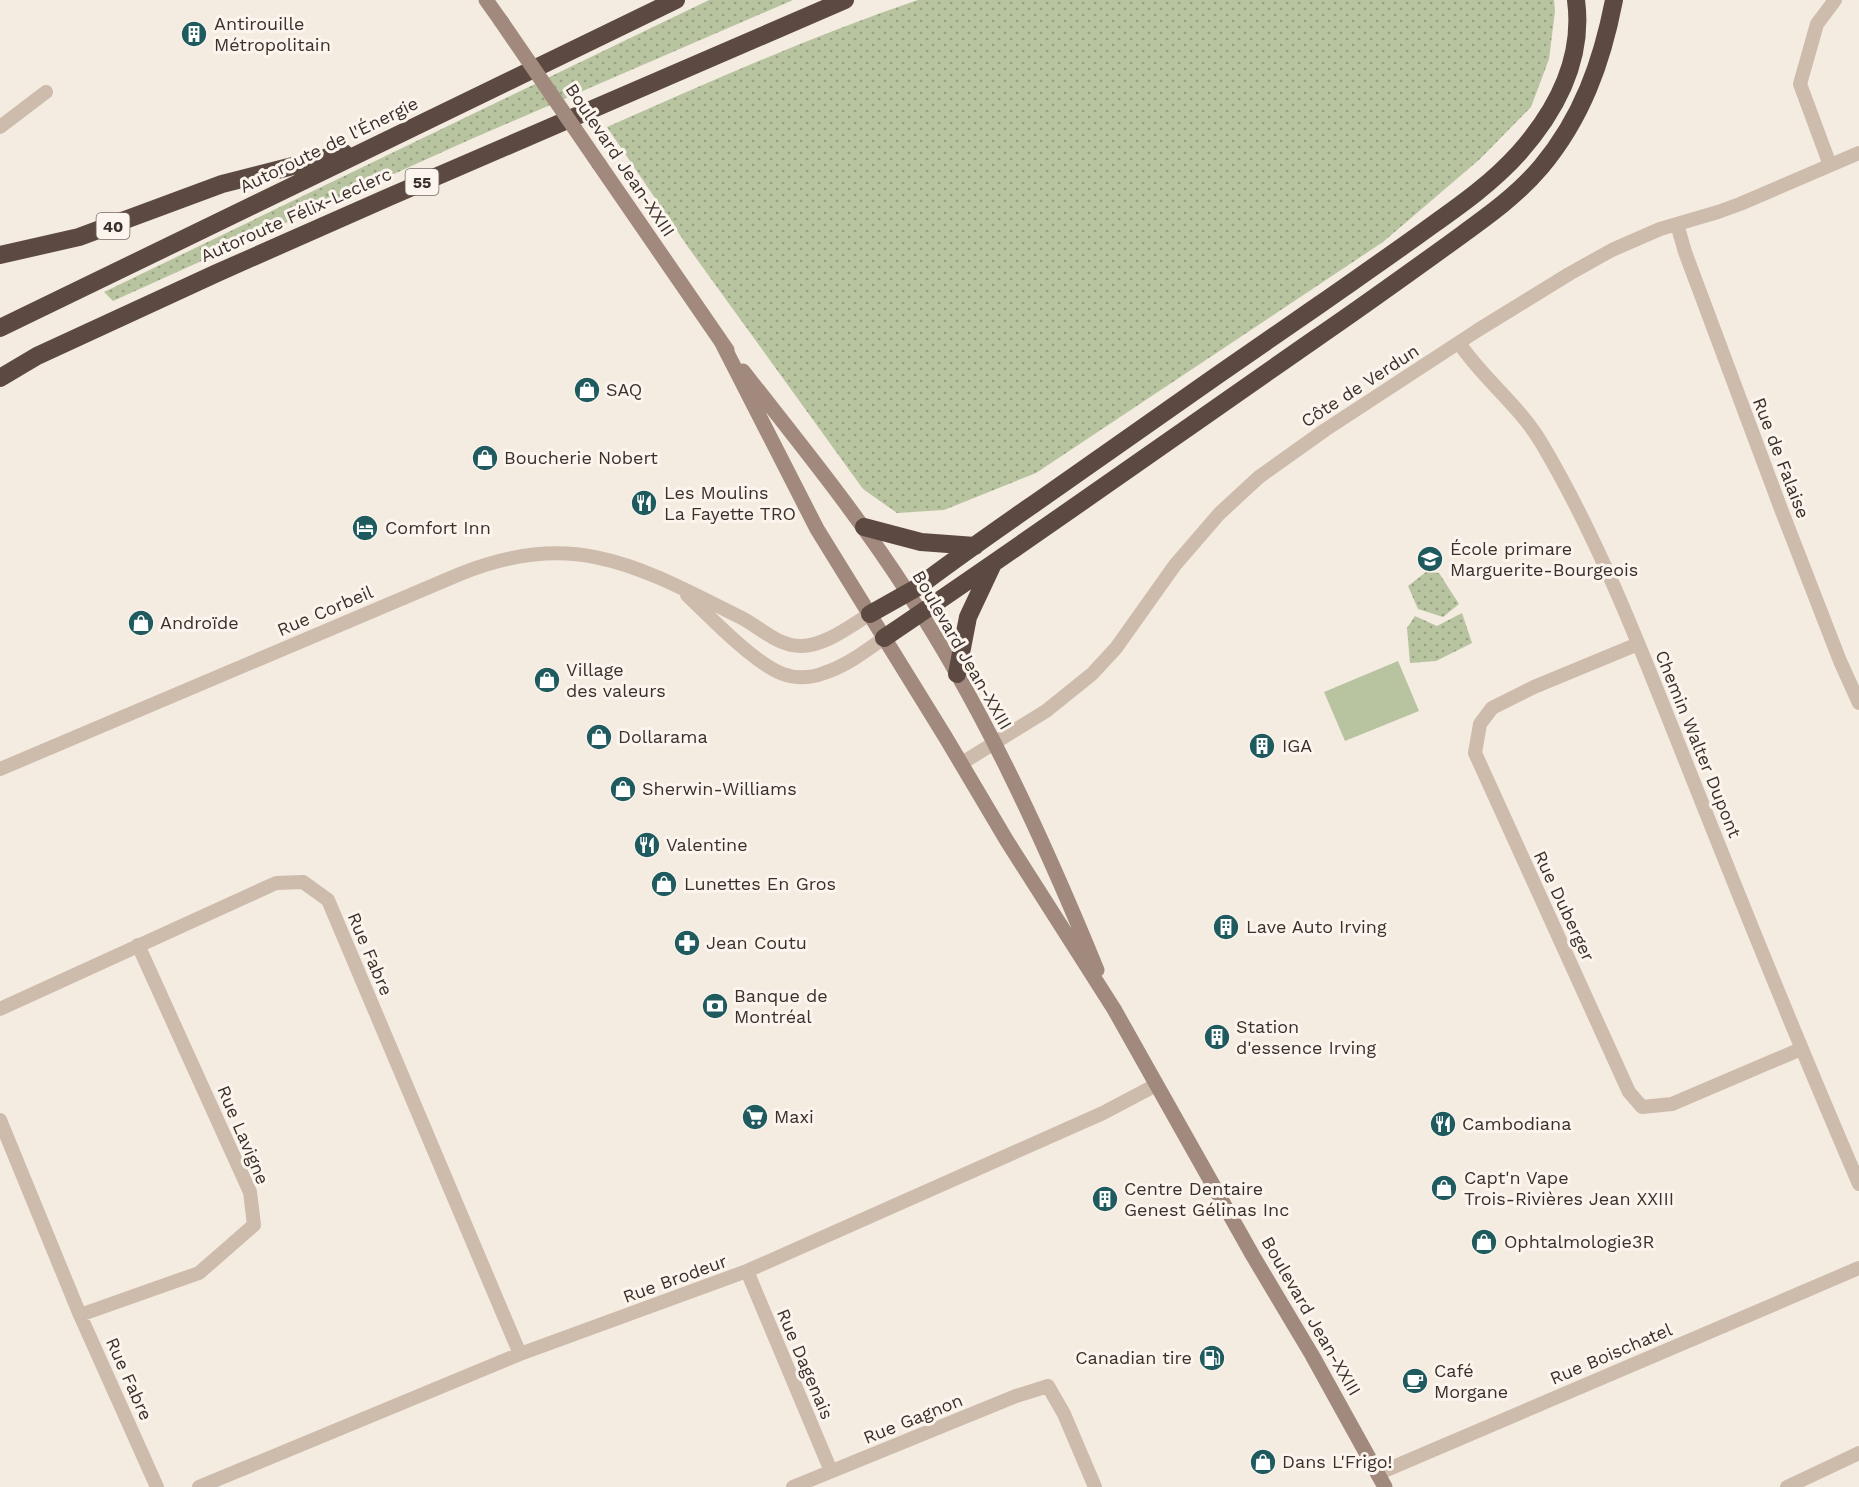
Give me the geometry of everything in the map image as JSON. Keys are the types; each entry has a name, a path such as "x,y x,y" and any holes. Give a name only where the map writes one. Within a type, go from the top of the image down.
{"highway":[{"name":"Autoroute de l'Énergie","path":"0,328 676,0"},
{"name":"Autoroute Félix-Leclerc","path":"0,376 297,237 845,0"},
{"path":"870,614 908,593 1417,237 1470,199 1497,176 1542,124 1565,84 1576,46 1578,18 1576,0"},
{"path":"884,638 992,565 1431,257 1514,194 1556,148 1580,110 1601,57 1614,0"},
{"name":"Autoroute Félix-Leclerc","path":"0,255 61,242 98,231 222,184 383,142"},
{"path":"864,527 921,543 975,546"},
{"path":"957,674 968,617 992,565"}],"street":[{"name":"Boulevard Jean-XXIII","path":"486,0 722,343 864,527 921,613 994,743 1034,825 1114,1009"},
{"path":"1830,165 1800,84 1817,24 1835,0"},
{"path":"0,127 46,92"},
{"name":"Côte de Verdun","path":"962,763 1046,711 1100,666 1116,648 1190,546 1219,514 1244,490 1278,463 1325,430 1459,343 1595,259 1643,236 1740,204 1859,153"},
{"name":"Rue de Falaise","path":"1677,224 1684,252 1781,509 1840,661 1859,703"},
{"name":"Boulevard Jean-XXIII","path":"722,343 817,530 962,763 1007,841 1114,1009 1381,1480"},
{"name":"Chemin Walter Dupont","path":"1459,343 1478,370 1521,413 1543,445 1602,561 1638,644 1801,1049 1859,1184"},
{"name":"Rue Corbeil","path":"0,769 408,595 497,561 543,553 584,554 624,563 674,584 752,622 778,640 797,646 824,641 870,614"},
{"name":"Rue Corbeil","path":"674,584 756,657 771,669 788,676 809,677 832,671 884,638"},
{"name":"Rue Duberger","path":"1638,644 1534,687 1492,708 1480,724 1474,753 1629,1092 1642,1107 1672,1104 1801,1049"},
{"name":"Rue Fabre","path":"0,1009 276,883 303,882 328,900 520,1354"},
{"name":"Rue Lavigne","path":"80,1315 199,1273 254,1225 250,1192 138,945"},
{"name":"Rue Brodeur","path":"199,1487 520,1354 747,1271 1103,1113 1156,1085"},
{"name":"Rue Fabre","path":"0,1119 80,1315 158,1487"},
{"name":"Rue Boischatel","path":"1381,1480 1859,1268"},
{"name":"Rue Dagenais","path":"747,1271 831,1471"},
{"name":"Rue Gagnon","path":"793,1487 1016,1396 1048,1386 1064,1414 1095,1487"},
{"path":"1787,1487 1859,1453"}],"green space":[{"path":"709,0 793,0 469,140 113,301 104,292"},
{"path":"918,0 1554,0 1555,11 1549,59 1531,107 1480,159 1383,242 1036,473 944,510 897,513 863,489 688,247 607,127 800,44"},
{"path":"1426,572 1439,573 1459,604 1443,617 1418,609 1408,586"},
{"path":"1462,613 1472,643 1436,661 1410,663 1407,628 1415,616 1437,626"},
{"path":"1398,661 1419,711 1345,741 1324,692"}],"place":[{"name":"Antirouille Métropolitain","path":"194,34"},
{"name":"SAQ","path":"587,390"},
{"name":"Boucherie Nobert","path":"485,458"},
{"name":"Les Moulins La Fayette TRO","path":"644,503"},
{"name":"Comfort Inn","path":"365,528"},
{"name":"École primare Marguerite-Bourgeois","path":"1430,559"},
{"name":"Androïde","path":"141,623"},
{"name":"Village des valeurs","path":"547,680"},
{"name":"Dollarama","path":"599,737"},
{"name":"IGA","path":"1262,746"},
{"name":"Sherwin-Williams","path":"623,789"},
{"name":"Valentine","path":"647,845"},
{"name":"Lunettes En Gros","path":"664,884"},
{"name":"Lave Auto Irving","path":"1226,927"},
{"name":"Jean Coutu","path":"687,943"},
{"name":"Banque de Montréal","path":"715,1006"},
{"name":"Station d'essence Irving","path":"1217,1037"},
{"name":"Maxi","path":"755,1117"},
{"name":"Cambodiana","path":"1443,1124"},
{"name":"Capt'n Vape Trois-Rivières Jean XXIII","path":"1444,1188"},
{"name":"Centre Dentaire Genest Gélinas Inc","path":"1105,1199"},
{"name":"Ophtalmologie3R","path":"1484,1242"},
{"name":"Canadian tire","path":"1212,1358"},
{"name":"Café Morgane","path":"1415,1381"},
{"name":"Dans L'Frigo!","path":"1263,1462"}]}
